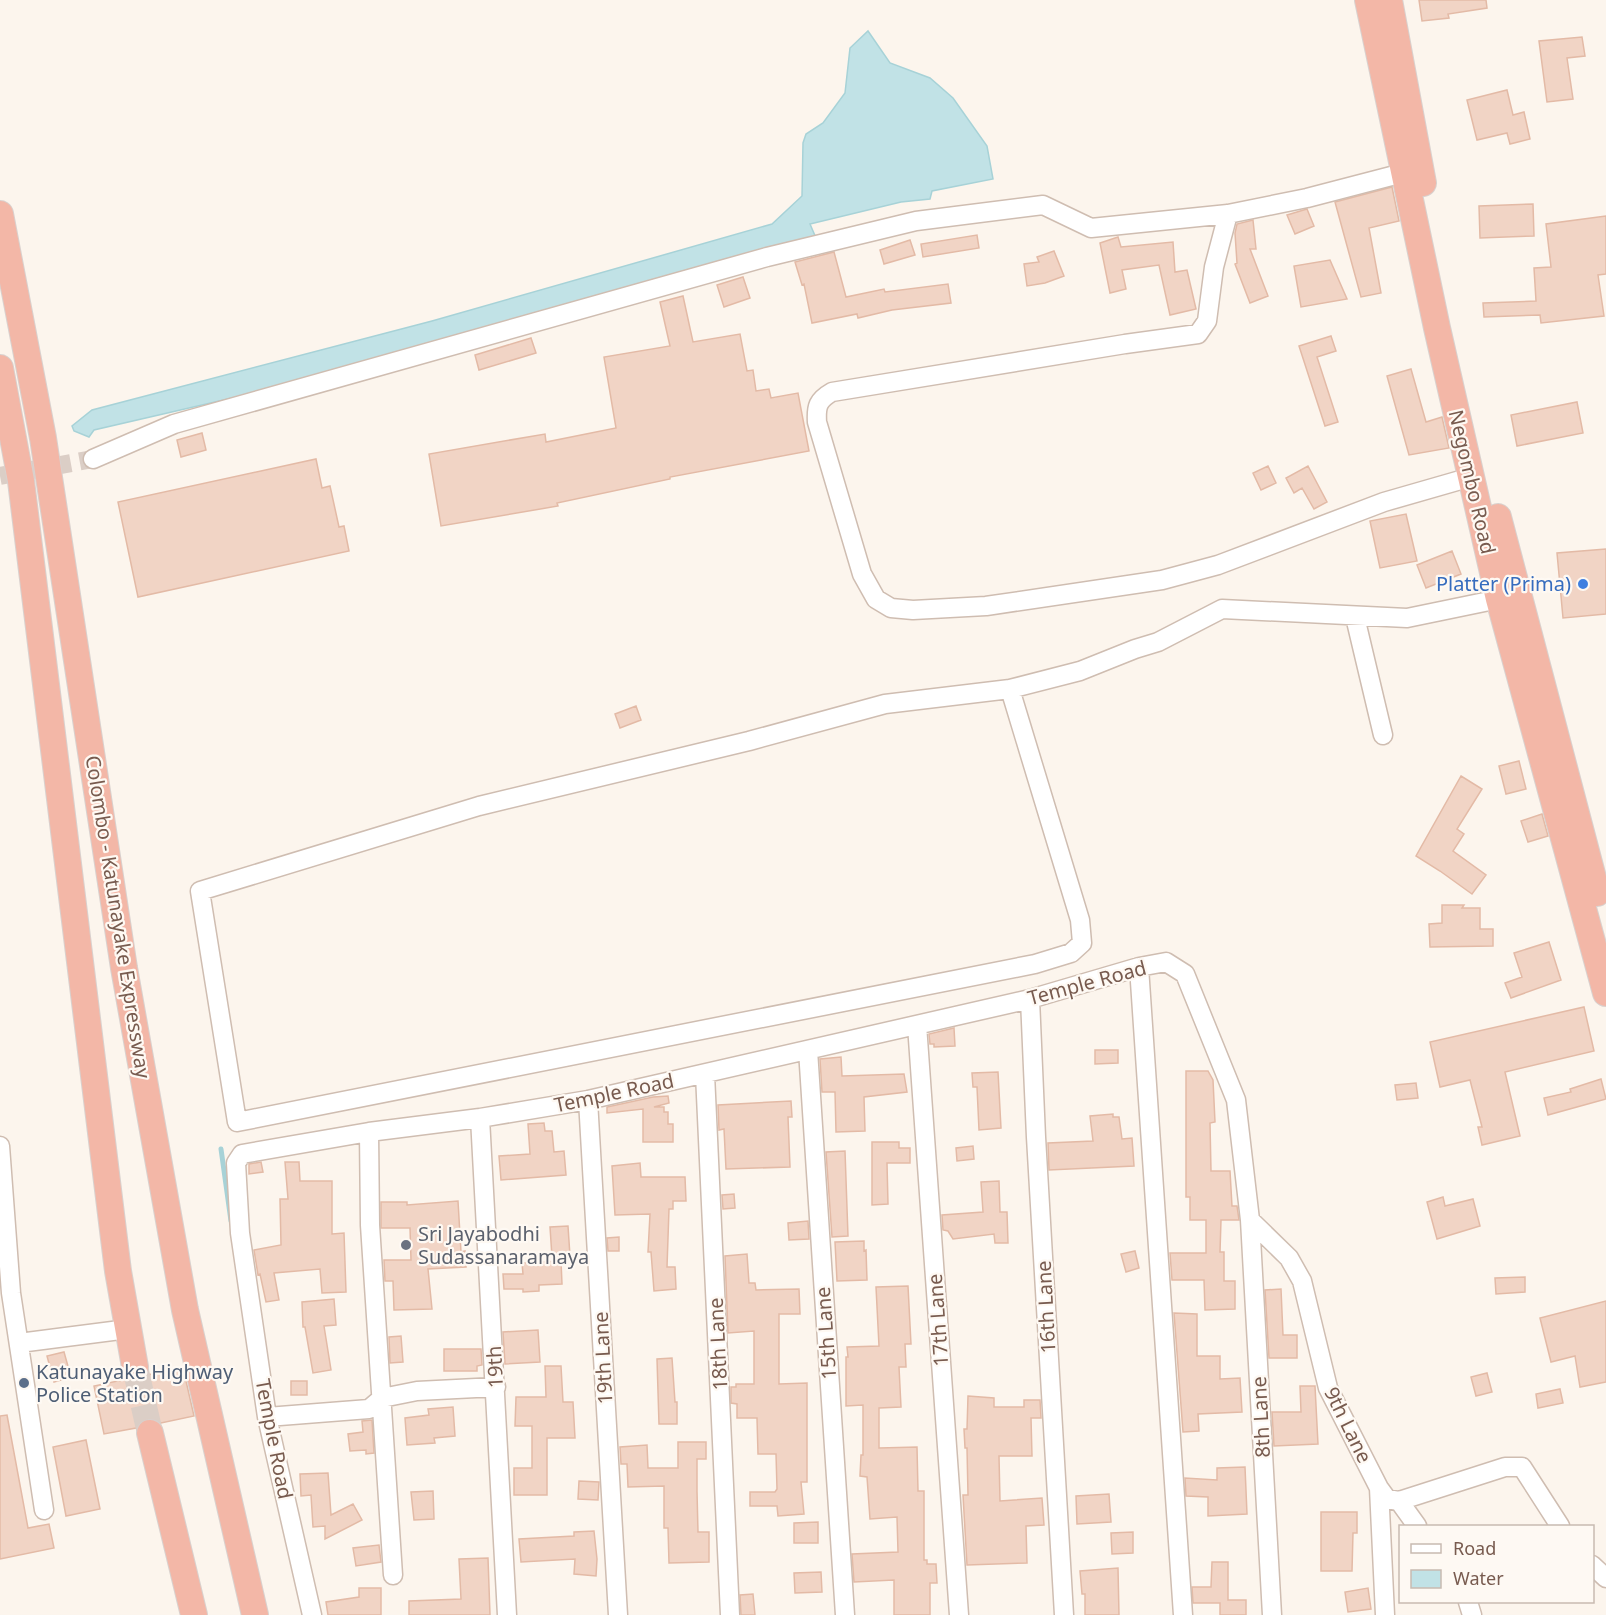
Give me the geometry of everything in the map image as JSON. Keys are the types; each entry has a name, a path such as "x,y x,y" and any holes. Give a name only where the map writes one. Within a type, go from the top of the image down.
{"highway":[{"name":"Negombo Road","path":"1368,0 1511,570 1606,925"},
{"name":"Negombo Road","path":"1389,0 1411,172 1471,477 1499,598 1606,993"},
{"name":"Colombo - Katunayake Expressway","path":"0,214 43,438 124,968 185,1310 255,1615"},
{"name":"Colombo - Katunayake Expressway","path":"0,368 21,481 115,1248 135,1367"},
{"path":"150,1433 194,1615"}],"street":[{"path":"93,459 174,424 767,257 916,221 1043,205 1091,228 1228,214 1306,198 1411,172"},
{"path":"1228,214 1214,267 1207,321 1198,334 832,392 820,399 816,407 817,423 862,574 876,598 891,608 913,610 987,606 1162,580 1218,565 1384,502 1471,477"},
{"path":"1010,689 1080,920 1082,943 1071,953 1035,964 237,1122 200,891 479,806 749,741 885,704 1010,689 1080,671 1158,642 1222,609 1407,618 1499,598"},
{"path":"1355,616 1383,735"},
{"name":"Temple Road","path":"312,1615 267,1417 240,1233 236,1163 242,1154 369,1132 480,1118 588,1100 1030,999 1166,962 1185,974 1236,1100 1250,1220"},
{"path":"1139,968 1183,1615"},
{"name":"16th Lane","path":"1030,999 1036,1149 1064,1615"},
{"name":"17th Lane","path":"917,1025 959,1615"},
{"name":"15th Lane","path":"808,1050 844,1615"},
{"name":"18th Lane","path":"705,1074 730,1615"},
{"name":"19th Lane","path":"588,1100 618,1615"},
{"name":"19th","path":"480,1118 507,1615"},
{"path":"369,1132 370,1225 393,1575"},
{"path":"0,1146 11,1293 44,1510"},
{"name":"9th Lane","path":"1250,1220 1290,1258 1302,1281 1328,1388 1379,1488 1385,1615"},
{"name":"8th Lane","path":"1250,1220 1272,1615"},
{"path":"19,1343 128,1329"},
{"path":"267,1417 369,1410 382,1398 417,1391 496,1387"},
{"path":"1379,1488 1387,1499 1399,1501 1505,1467 1522,1467 1559,1525"},
{"path":"1399,1501 1416,1525"},
{"path":"1594,1566 1606,1578"}],"water":[{"path":"868,31 890,63 930,78 953,98 987,146 993,179 932,191 930,199 901,202 810,224 816,238 306,381 94,430 89,437 74,431 72,426 92,410 432,321 772,224 802,196 803,143 806,134 823,123 845,93 850,48"}],"building":[{"path":"1419,0 1486,0 1487,8 1448,14 1449,18 1422,21"},
{"path":"1582,37 1585,56 1567,58 1573,99 1547,102 1539,41"},
{"path":"1507,90 1513,115 1524,112 1530,139 1510,144 1507,133 1477,140 1467,100"},
{"path":"1392,187 1399,221 1369,228 1381,293 1361,297 1335,202"},
{"path":"1533,204 1534,236 1480,238 1479,206"},
{"path":"1307,209 1314,226 1295,234 1287,215"},
{"path":"1606,216 1606,274 1598,275 1604,316 1541,323 1540,315 1484,317 1483,303 1536,301 1534,268 1551,267 1546,224"},
{"path":"1253,220 1256,249 1250,249 1268,296 1250,303 1235,264 1237,263 1235,233 1237,224"},
{"path":"977,235 979,248 923,257 921,244"},
{"path":"1118,237 1121,247 1173,242 1175,272 1187,270 1196,309 1170,315 1159,265 1122,270 1126,289 1110,293 1100,243"},
{"path":"910,240 915,255 884,264 880,250"},
{"path":"1054,251 1064,276 1045,283 1027,286 1024,264 1039,262 1037,257"},
{"path":"834,252 846,297 884,289 885,292 948,284 951,303 892,310 858,318 857,314 812,323 804,284 802,285 795,262"},
{"path":"1330,260 1347,299 1301,307 1294,266"},
{"path":"743,277 750,298 724,307 717,285"},
{"path":"683,296 693,342 740,334 747,371 753,370 756,391 769,389 771,398 798,393 809,451 670,477 670,479 557,503 558,506 441,526 429,454 545,434 546,442 616,428 604,357 670,346 660,302"},
{"path":"1331,336 1336,351 1317,357 1338,422 1325,426 1299,346"},
{"path":"531,338 536,353 479,370 475,355"},
{"path":"1411,369 1426,422 1442,417 1449,448 1409,455 1387,376"},
{"path":"1577,402 1583,433 1517,446 1511,415"},
{"path":"202,433 206,450 181,457 177,440"},
{"path":"316,459 322,488 330,486 339,527 344,526 349,551 138,597 118,502"},
{"path":"1268,466 1276,483 1261,490 1253,473"},
{"path":"1308,466 1327,502 1314,509 1302,488 1294,493 1286,478"},
{"path":"1406,514 1417,561 1380,568 1370,521"},
{"name":"Platter (Prima)","path":"1606,549 1606,614 1563,618 1557,553"},
{"path":"1452,551 1461,574 1426,588 1417,565"},
{"path":"636,706 641,720 620,728 615,714"},
{"path":"1519,761 1526,789 1506,794 1499,766"},
{"path":"1461,776 1482,789 1457,829 1464,834 1453,851 1486,875 1472,894 1416,856"},
{"path":"1542,814 1548,836 1528,842 1521,821"},
{"path":"1442,905 1480,908 1480,929 1493,929 1493,946 1430,947 1429,924 1442,923"},
{"path":"1549,942 1561,980 1511,998 1505,983 1522,977 1514,953"},
{"path":"1584,1007 1594,1051 1505,1072 1520,1136 1482,1145 1478,1127 1482,1127 1470,1080 1440,1087 1430,1042"},
{"path":"954,1028 955,1046 934,1047 934,1044 930,1044 929,1034"},
{"path":"1095,1050 1118,1050 1118,1063 1095,1064"},
{"path":"841,1057 842,1076 904,1074 907,1092 864,1097 865,1131 836,1132 835,1092 822,1092 820,1059"},
{"path":"1186,1071 1208,1071 1213,1080 1215,1122 1210,1123 1211,1171 1230,1171 1232,1206 1237,1206 1239,1220 1221,1220 1220,1252 1224,1252 1224,1281 1235,1281 1235,1309 1205,1310 1204,1280 1172,1280 1170,1253 1206,1253 1206,1220 1190,1220 1190,1197 1186,1197"},
{"path":"998,1072 1001,1128 979,1130 977,1087 973,1087 972,1073"},
{"path":"1601,1079 1606,1099 1548,1115 1544,1098 1571,1092 1570,1089"},
{"path":"1416,1083 1418,1098 1397,1100 1395,1085"},
{"path":"668,1096 669,1103 654,1107 664,1107 664,1112 668,1112 668,1124 673,1124 673,1142 643,1142 643,1109 607,1113 607,1107"},
{"path":"791,1101 792,1117 788,1117 790,1167 726,1169 724,1129 719,1130 718,1105"},
{"path":"1113,1114 1113,1117 1119,1117 1122,1139 1132,1138 1134,1166 1049,1170 1048,1143 1093,1141 1090,1116"},
{"path":"544,1123 545,1131 552,1131 554,1152 564,1151 566,1175 501,1180 499,1156 530,1154 528,1124"},
{"path":"872,1142 899,1142 899,1148 910,1148 910,1163 887,1163 888,1204 872,1205"},
{"path":"973,1146 974,1159 957,1161 956,1148"},
{"path":"845,1151 848,1236 832,1237 826,1152"},
{"path":"261,1162 263,1172 249,1174 249,1164"},
{"path":"285,1162 299,1162 300,1181 332,1181 332,1234 344,1233 346,1292 322,1293 320,1269 274,1273 279,1300 266,1302 254,1250 281,1245 280,1199 288,1199"},
{"path":"640,1163 641,1177 685,1177 686,1201 673,1201 673,1209 669,1209 667,1267 675,1267 676,1289 654,1291 651,1252 648,1252 650,1214 615,1215 612,1166"},
{"path":"999,1181 1000,1212 1007,1212 1008,1243 995,1243 994,1234 953,1239 948,1231 943,1230 942,1215 983,1212 981,1182"},
{"path":"734,1194 735,1208 723,1209 722,1195"},
{"path":"1443,1197 1445,1206 1473,1199 1480,1226 1437,1239 1427,1202"},
{"path":"458,1201 461,1252 465,1251 466,1267 428,1269 432,1309 394,1310 393,1281 385,1281 384,1260 411,1260 410,1228 381,1228 381,1202 407,1202 407,1205"},
{"path":"808,1221 809,1239 789,1240 788,1223"},
{"path":"568,1226 570,1256 552,1257 550,1227"},
{"path":"619,1237 619,1251 608,1251 607,1238"},
{"path":"864,1241 867,1280 837,1281 835,1242"},
{"path":"1135,1251 1139,1268 1126,1272 1121,1254"},
{"path":"747,1254 749,1283 755,1283 756,1290 799,1289 800,1314 779,1314 779,1384 807,1383 807,1482 801,1482 804,1514 778,1516 777,1506 750,1506 750,1492 775,1492 777,1489 776,1454 758,1454 757,1418 737,1418 737,1404 731,1403 731,1387 736,1387 736,1384 754,1384 754,1331 728,1333 725,1256"},
{"path":"561,1261 562,1284 539,1285 539,1291 523,1292 523,1289 504,1289 503,1274 523,1274 522,1263"},
{"path":"1525,1277 1525,1292 1496,1294 1495,1278"},
{"path":"908,1286 911,1344 905,1344 906,1367 899,1367 901,1407 879,1408 879,1448 917,1447 918,1491 924,1491 924,1560 927,1560 927,1564 936,1564 937,1583 930,1583 930,1615 894,1615 894,1580 854,1582 852,1554 898,1552 897,1517 870,1519 867,1477 860,1476 861,1455 863,1455 863,1405 846,1406 847,1347 879,1346 876,1287"},
{"path":"1281,1289 1283,1335 1297,1335 1297,1358 1269,1358 1265,1290"},
{"path":"334,1299 336,1325 324,1326 331,1370 313,1373 305,1327 303,1327 302,1302"},
{"path":"1606,1301 1606,1382 1580,1387 1575,1356 1551,1362 1540,1318"},
{"path":"1174,1313 1197,1314 1197,1356 1220,1356 1220,1379 1240,1378 1242,1412 1198,1414 1199,1431 1183,1432"},
{"path":"538,1330 540,1362 505,1364 503,1332"},
{"path":"401,1336 403,1362 390,1363 389,1337"},
{"path":"444,1349 481,1349 482,1365 477,1366 477,1371 444,1371"},
{"path":"64,1352 71,1377 54,1382 47,1356"},
{"path":"672,1358 677,1424 659,1424 657,1359"},
{"path":"545,1366 561,1366 563,1402 573,1402 575,1438 547,1438 547,1495 514,1495 514,1468 532,1468 532,1426 515,1426 516,1397 546,1397"},
{"path":"183,1368 194,1416 161,1423 147,1418 136,1428 104,1434 94,1386 127,1379 138,1382 147,1375"},
{"path":"1487,1373 1492,1392 1476,1396 1471,1377"},
{"path":"291,1381 307,1381 307,1395 291,1395"},
{"path":"1300,1386 1315,1386 1318,1444 1274,1446 1272,1412 1301,1412"},
{"path":"1560,1389 1563,1403 1538,1408 1536,1394"},
{"path":"968,1396 994,1398 994,1407 1024,1407 1024,1400 1040,1400 1041,1418 1031,1418 1032,1456 999,1456 1000,1501 1042,1498 1044,1525 1026,1526 1027,1563 967,1565 963,1495 968,1495 967,1448 965,1448 964,1429 967,1429"},
{"path":"453,1407 455,1436 434,1438 435,1443 407,1445 405,1418 429,1415 428,1409"},
{"path":"7,1415 28,1528 49,1524 54,1548 0,1559 0,1416"},
{"path":"372,1420 374,1453 366,1454 366,1450 350,1451 348,1434 363,1432 362,1421"},
{"path":"86,1440 100,1509 66,1516 53,1447"},
{"path":"678,1442 706,1442 706,1459 697,1459 698,1532 709,1532 709,1562 669,1563 668,1528 664,1528 664,1486 628,1487 627,1464 621,1464 620,1447 647,1445 648,1468 678,1468"},
{"path":"1245,1467 1247,1514 1208,1516 1208,1497 1186,1496 1185,1478 1217,1480 1217,1468"},
{"path":"328,1473 331,1515 353,1504 362,1520 325,1539 325,1526 313,1527 311,1495 301,1496 300,1474"},
{"path":"579,1481 599,1482 598,1500 578,1499"},
{"path":"433,1491 434,1519 414,1520 411,1492"},
{"path":"1109,1494 1111,1522 1077,1524 1076,1496"},
{"path":"1321,1512 1357,1512 1357,1533 1353,1533 1352,1571 1321,1571"},
{"path":"818,1522 818,1543 794,1543 794,1523"},
{"path":"594,1531 596,1576 574,1574 575,1559 521,1562 519,1539 574,1536 574,1532"},
{"path":"1133,1532 1133,1553 1112,1554 1111,1533"},
{"path":"379,1545 381,1562 356,1566 353,1548"},
{"path":"488,1558 490,1615 409,1615 409,1601 461,1599 459,1559"},
{"path":"1212,1562 1228,1562 1228,1600 1246,1600 1246,1615 1220,1615 1220,1603 1193,1603 1192,1587 1211,1587"},
{"path":"1118,1568 1119,1615 1085,1615 1085,1594 1082,1594 1080,1571"},
{"path":"821,1572 822,1592 795,1593 794,1573"},
{"path":"359,1588 381,1588 381,1615 328,1615 326,1602 359,1597"},
{"path":"1368,1588 1371,1609 1348,1612 1345,1592"},
{"path":"753,1594 755,1615 741,1615 740,1595"}],"waterway":[{"path":"221,1149 231,1221"}],"tunnel":[{"path":"0,476 93,459"},
{"path":"135,1367 150,1433"}],"place":[{"name":"Platter (Prima)","path":"1583,584"},
{"name":"Sri Jayabodhi Sudassanaramaya","path":"406,1245"},
{"name":"Katunayake Highway Police Station","path":"24,1383"}]}
